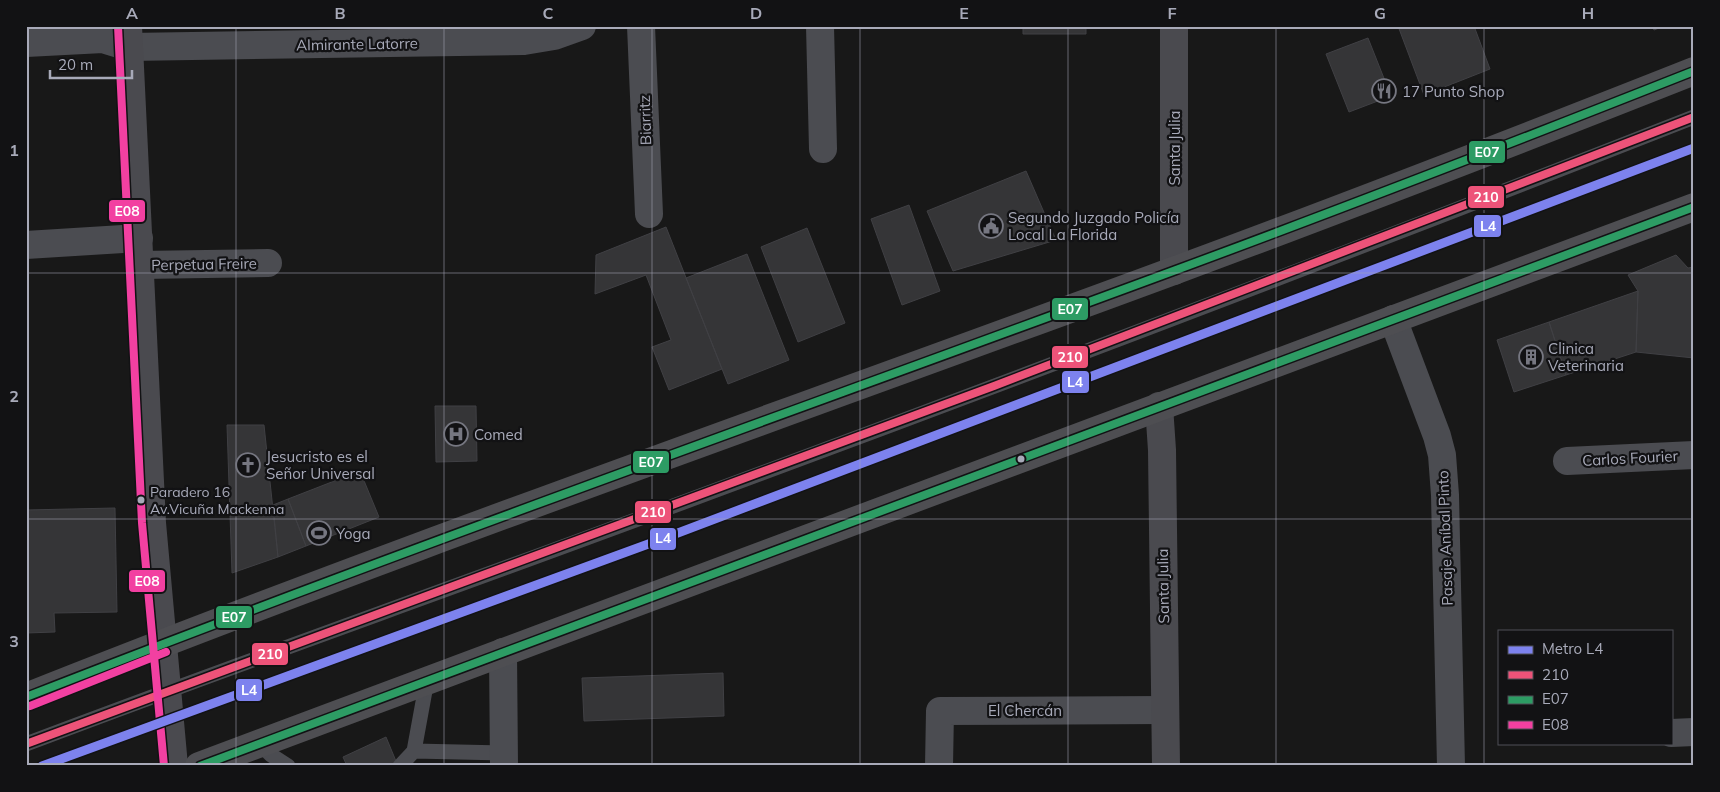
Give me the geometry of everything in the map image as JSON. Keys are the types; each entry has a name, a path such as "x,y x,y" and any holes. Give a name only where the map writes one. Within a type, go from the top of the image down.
{"main road":[{"path":"26,697 488,519 1385,192 1694,71"},
{"path":"199,766 1694,207"}],"street":[{"name":"Almirante Latorre","path":"26,43 129,37 524,41 554,36 582,26"},
{"name":"Biarritz","path":"641,26 648,214"},
{"path":"820,26 823,149"},
{"name":"Santa Julia","path":"1174,26 1174,270"},
{"name":"Perpetua Freire","path":"129,37 152,523 174,766"},
{"path":"26,245 139,238"},
{"name":"Perpetua Freire","path":"140,265 268,263"},
{"name":"Pasaje Aníbal Pinto","path":"1393,319 1432,418 1442,455 1445,495 1451,766"},
{"name":"Santa Julia","path":"1159,406 1162,459 1166,766"},
{"name":"Carlos Fourier","path":"1567,461 1694,455"},
{"path":"504,652 504,759"},
{"name":"El Chercán","path":"939,766 940,711 1165,710"},
{"path":"1672,733 1694,732"}],"lane":[{"path":"26,744 167,690 578,542 916,416 1271,282 1694,116"},
{"path":"400,766 414,751 427,680"},
{"path":"259,743 272,756 288,766"},
{"path":"414,751 504,759"}],"building":[{"path":"1023,26 1086,26 1086,34 1023,34"},
{"path":"1398,26 1474,26 1490,69 1424,95"},
{"path":"1652,26 1664,26 1654,30"},
{"path":"1368,38 1391,96 1349,112 1326,54"},
{"name":"Segundo Juzgado Policía Local La Florida","path":"1026,171 1056,240 953,271 927,211"},
{"path":"909,205 940,291 902,305 871,219"},
{"path":"666,227 722,369 669,390 652,347 671,340 646,275 595,294 596,255"},
{"path":"807,228 845,323 798,342 761,247"},
{"path":"747,254 789,360 728,384 686,278"},
{"path":"1676,255 1688,268 1694,267 1694,358 1636,352 1638,291 1628,275"},
{"path":"1638,291 1636,352 1566,375 1549,322"},
{"name":"Clinica Veterinaria","path":"1549,322 1566,375 1514,392 1497,340"},
{"name":"Comed","path":"435,406 476,406 477,461 436,462"},
{"name":"Jesucristo es el Señor Universal","path":"227,425 264,425 278,557 232,573"},
{"path":"360,471 379,517 306,546 288,499"},
{"path":"288,499 306,546 278,557 273,505"},
{"path":"115,508 117,612 54,613 55,632 26,633 26,510"},
{"path":"723,673 724,716 584,721 582,678"},
{"path":"386,737 398,766 347,766 343,757"}],"metro line":[{"name":"L4","path":"42,766 662,539 1694,148"}],"transit line":[{"name":"E08","path":"118,26 142,523 164,766"},
{"name":"E07","path":"26,697 312,587 1241,246 1694,71"},
{"name":"210","path":"26,744 994,386 1694,117"},
{"name":"E07","path":"200,766 1694,207"},
{"name":"E08","path":"30,706 166,652"}],"place":[{"name":"17 Punto Shop","path":"1384,91"},
{"name":"Segundo Juzgado Policía Local La Florida","path":"991,226"},
{"name":"Clinica Veterinaria","path":"1531,357"},
{"name":"Comed","path":"456,434"},
{"name":"Jesucristo es el Señor Universal","path":"248,465"},
{"name":"Paradero 16 Av.Vicuña Mackenna","path":"141,500"},
{"name":"Yoga","path":"319,533"}]}
